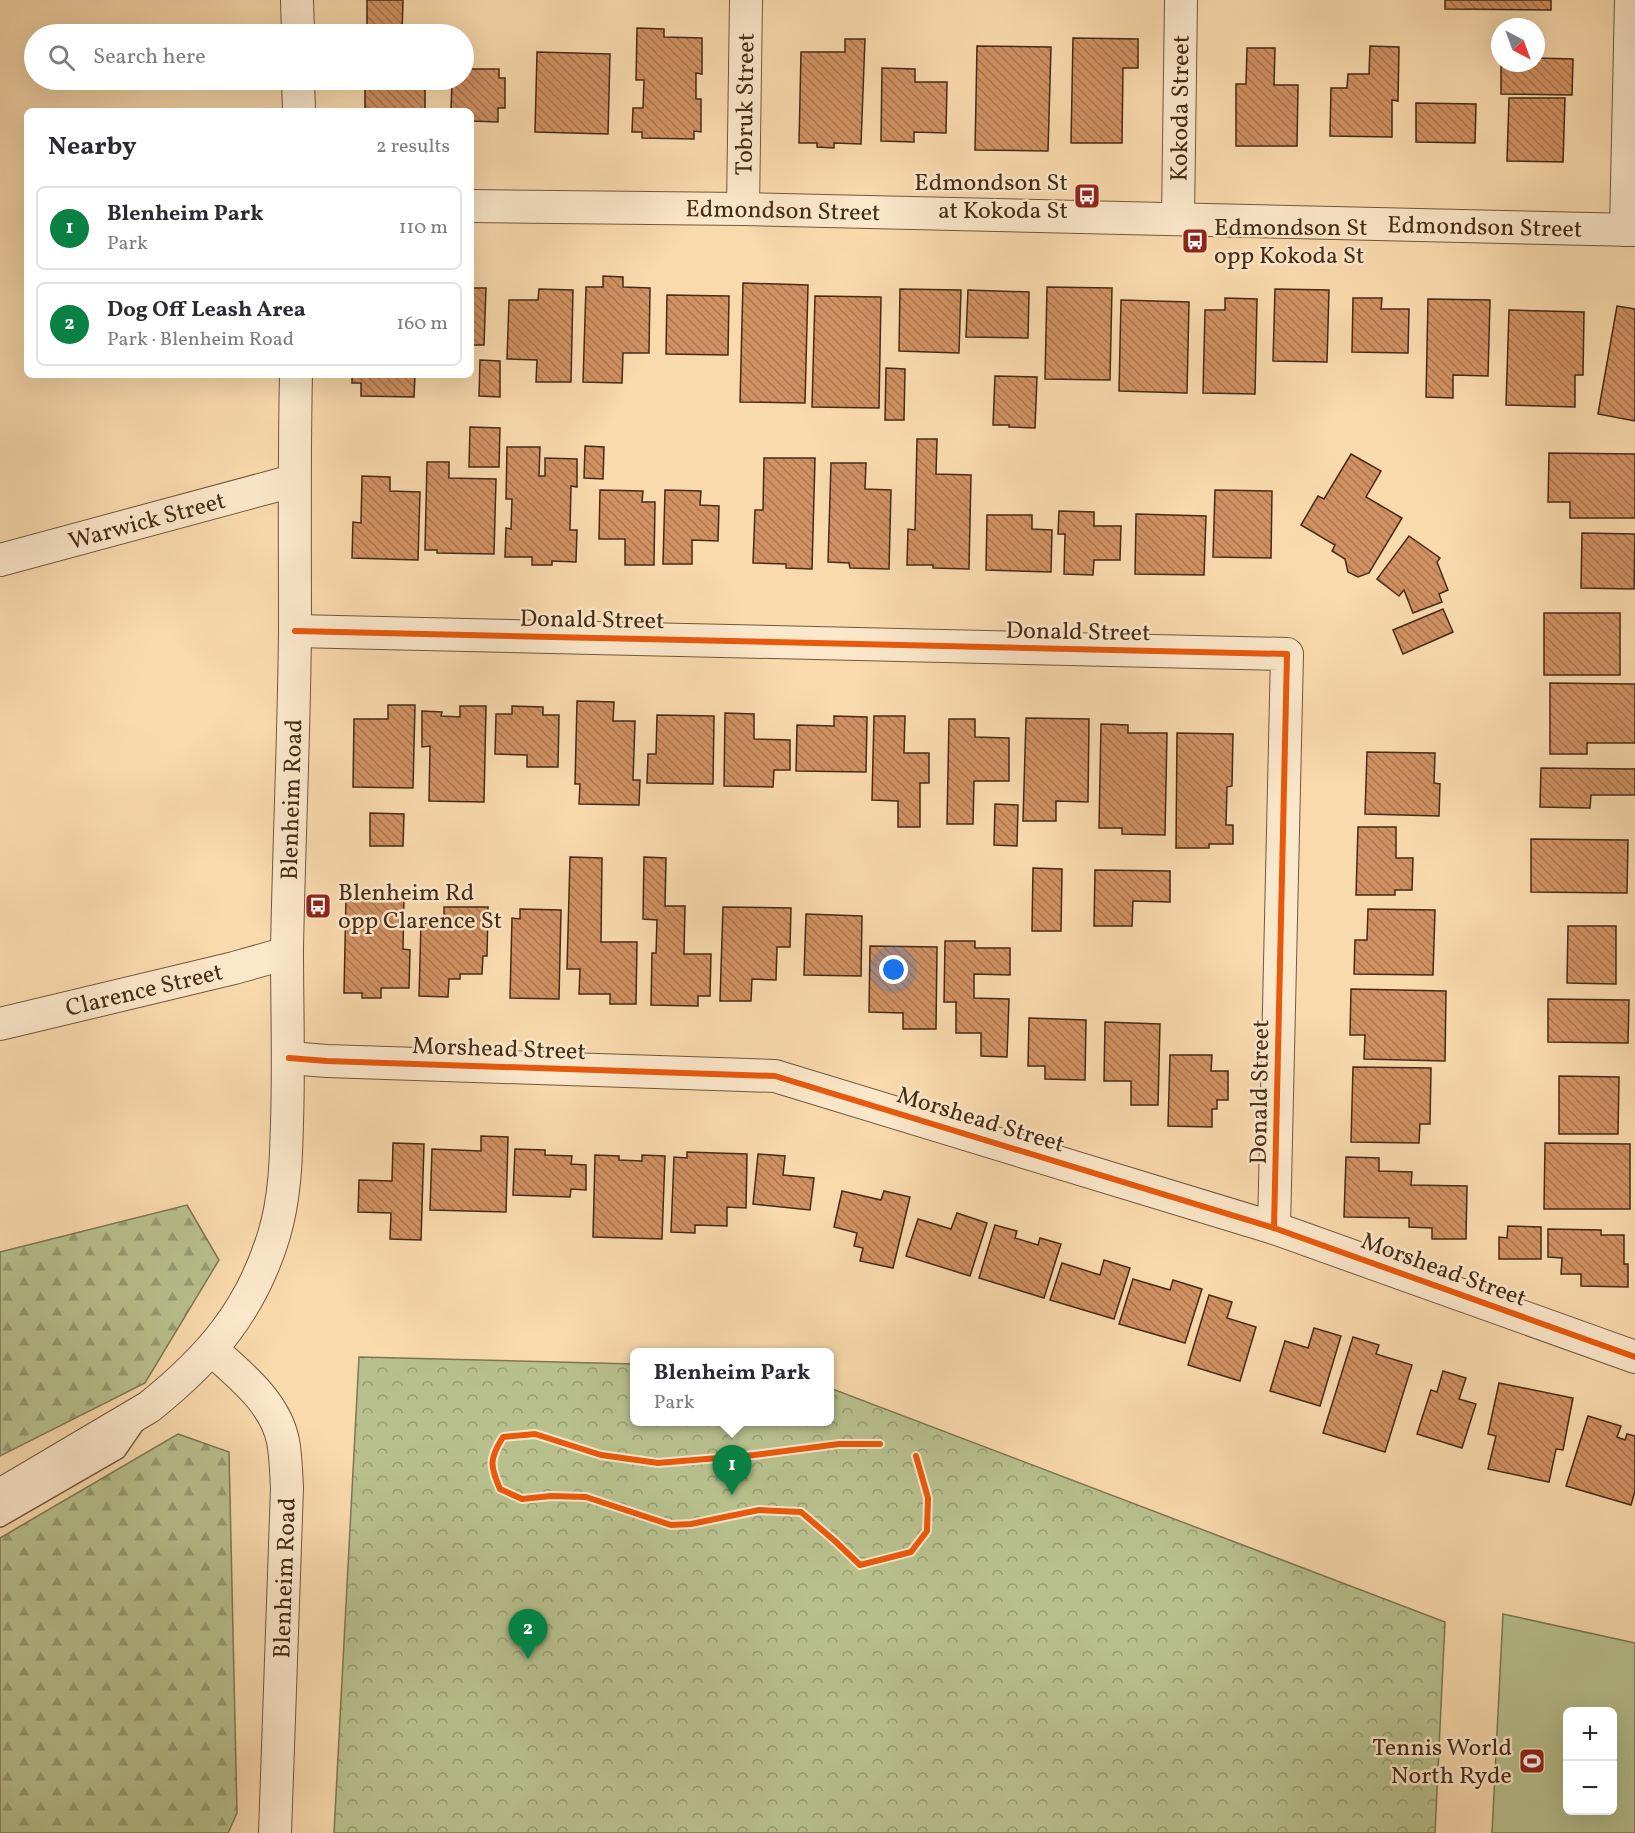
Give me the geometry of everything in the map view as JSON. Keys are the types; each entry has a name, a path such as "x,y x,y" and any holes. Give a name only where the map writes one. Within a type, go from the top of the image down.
{"street":[{"path":"297,0 298,24"},
{"name":"Tobruk Street","path":"743,209 746,0"},
{"name":"Kokoda Street","path":"1178,218 1181,0"},
{"path":"1630,230 1631,0"},
{"path":"298,90 298,108"},
{"name":"Edmondson Street","path":"474,206 1178,218 1630,230"},
{"name":"Blenheim Road","path":"0,1495 149,1407 212,1350 242,1309 256,1281 280,1212 285,1175 289,1058 287,953 295,631 293,482 296,378"},
{"name":"Warwick Street","path":"0,560 293,482"},
{"name":"Donald Street","path":"295,631 1287,654 1274,1228"},
{"name":"Clarence Street","path":"0,1024 234,968 287,953"},
{"name":"Morshead Street","path":"289,1058 775,1076 1274,1228 1635,1357"},
{"name":"Blenheim Road","path":"212,1350 251,1385 272,1414 282,1440 287,1488 276,1833"}],"lane":[{"path":"0,1519 118,1451 149,1407"}],"green space":[{"path":"187,1205 219,1260 145,1383 0,1456 0,1252"},
{"path":"359,1357 630,1364 630,1426 834,1426 834,1390 1445,1622 1435,1833 334,1833"},
{"path":"178,1434 229,1452 237,1813 228,1833 0,1833 0,1538"},
{"name":"Tennis World North Ryde","path":"1503,1614 1635,1643 1635,1833 1492,1833"}],"building":[{"path":"367,0 403,0 402,24 367,24"},
{"path":"1445,0 1551,0 1551,10 1445,9"},
{"path":"637,28 664,29 664,37 702,38 702,74 696,73 696,99 701,99 701,132 694,131 694,139 642,138 642,132 632,132 633,108 643,108 644,80 636,80"},
{"path":"1073,38 1138,39 1138,68 1123,68 1122,143 1071,143"},
{"path":"845,39 865,39 861,144 834,143 834,148 817,147 817,143 799,143 801,52 845,52"},
{"path":"977,46 1051,47 1048,151 975,150"},
{"path":"1370,46 1399,47 1398,101 1392,100 1392,137 1330,136 1331,88 1347,88 1348,74 1369,74"},
{"path":"1247,48 1275,48 1274,85 1298,85 1297,146 1236,146 1236,84 1246,84"},
{"path":"537,52 610,54 608,134 535,132"},
{"path":"1545,58 1573,59 1572,95 1501,94 1501,72 1545,72"},
{"path":"882,68 915,69 915,82 947,82 946,133 914,132 914,142 881,141"},
{"path":"474,69 499,69 499,78 505,78 505,108 498,108 498,122 474,121 474,108 451,108 452,90 474,90"},
{"path":"365,90 425,90 425,108 365,108"},
{"path":"1509,98 1565,98 1563,162 1507,161"},
{"path":"1416,103 1476,104 1475,143 1416,142"},
{"path":"603,276 623,277 623,287 650,288 649,353 623,353 622,383 583,382 586,287 603,287"},
{"path":"743,283 808,285 805,403 740,402"},
{"path":"1047,287 1112,288 1110,380 1045,379"},
{"path":"474,288 486,288 484,345 474,345"},
{"path":"539,289 573,290 571,382 536,382 537,360 507,359 509,300 538,300"},
{"path":"900,289 961,290 959,353 899,351"},
{"path":"1275,289 1329,290 1327,362 1273,361"},
{"path":"968,290 1029,292 1028,338 966,337"},
{"path":"667,295 729,296 728,355 666,354"},
{"path":"815,296 881,297 879,408 812,407"},
{"path":"1225,298 1257,299 1255,394 1203,393 1205,310 1225,310"},
{"path":"1353,298 1382,298 1381,309 1409,309 1408,353 1352,352"},
{"path":"1428,299 1490,300 1488,376 1453,375 1453,398 1426,397"},
{"path":"1121,300 1189,302 1187,393 1119,391"},
{"path":"1617,306 1635,309 1635,421 1598,414"},
{"path":"1509,310 1584,312 1583,375 1575,375 1575,407 1506,405"},
{"path":"480,360 500,361 500,397 479,396"},
{"path":"886,368 905,369 904,420 885,420"},
{"path":"995,376 1037,377 1035,428 993,425"},
{"path":"352,378 415,378 414,397 361,396 361,383 352,383"},
{"path":"470,427 500,428 499,467 469,467"},
{"path":"917,439 937,439 936,474 971,475 969,569 907,565 908,529 915,530"},
{"path":"585,446 604,447 603,479 584,478"},
{"path":"507,447 540,447 539,476 545,476 545,458 577,459 577,487 571,486 570,530 577,530 576,562 552,561 552,565 532,565 532,557 505,557 506,528 511,529 512,499 506,499"},
{"path":"1549,453 1635,454 1635,518 1570,518 1570,502 1548,502"},
{"path":"1351,454 1381,471 1366,497 1402,518 1369,573 1358,577 1348,572 1345,559 1332,551 1335,545 1301,525 1318,496 1324,499"},
{"path":"764,458 815,458 812,569 786,568 786,564 753,563 755,510 763,510"},
{"path":"427,462 449,462 449,478 496,479 494,554 437,553 437,550 425,550"},
{"path":"831,463 866,463 865,489 891,490 889,569 850,568 849,563 828,562"},
{"path":"362,476 390,477 390,491 420,492 418,560 352,558 353,522 361,523"},
{"path":"600,490 643,491 642,502 655,502 654,565 625,565 625,539 599,539"},
{"path":"665,490 701,491 700,505 719,506 718,541 692,540 692,564 663,564"},
{"path":"1215,490 1272,491 1271,558 1213,557"},
{"path":"1059,511 1094,512 1094,526 1121,526 1120,560 1094,560 1093,575 1064,574 1065,534 1058,534"},
{"path":"1136,514 1206,516 1204,575 1135,574"},
{"path":"987,515 1032,515 1032,529 1052,530 1051,572 986,570"},
{"path":"1582,533 1635,534 1634,589 1581,588"},
{"path":"1409,536 1440,558 1437,562 1448,590 1439,594 1442,602 1413,613 1404,590 1399,596 1377,579"},
{"path":"1443,609 1453,632 1403,654 1393,630"},
{"path":"1544,613 1620,613 1620,675 1544,675"},
{"path":"1550,683 1635,684 1635,743 1587,743 1587,754 1550,754"},
{"path":"577,701 614,702 613,721 635,721 633,780 640,780 639,805 579,804 580,784 575,784"},
{"path":"388,705 415,705 413,788 353,787 354,719 388,719"},
{"path":"460,706 486,706 484,802 429,801 430,746 422,747 422,711 442,712 441,716 460,717"},
{"path":"512,706 543,707 543,715 559,715 558,767 527,767 527,755 495,754 496,714 512,714"},
{"path":"725,713 754,714 754,739 790,740 790,770 774,770 773,787 724,786"},
{"path":"657,715 714,716 713,784 647,783 648,754 656,754"},
{"path":"834,716 867,717 866,772 796,771 797,725 834,726"},
{"path":"874,716 905,716 904,753 929,753 929,783 920,783 920,827 898,827 898,801 872,800"},
{"path":"1026,718 1089,719 1088,802 1056,801 1056,821 1023,821"},
{"path":"949,719 975,719 975,737 1009,738 1009,781 974,781 973,824 947,824"},
{"path":"1101,724 1128,725 1128,733 1167,733 1165,835 1122,834 1122,828 1099,828"},
{"path":"1177,733 1233,734 1232,786 1227,787 1226,825 1233,825 1233,844 1209,844 1209,848 1176,848"},
{"path":"1367,752 1435,753 1434,783 1440,784 1439,816 1365,814"},
{"path":"1541,768 1635,769 1635,795 1591,795 1590,808 1540,807"},
{"path":"995,804 1018,805 1017,846 994,845"},
{"path":"370,813 404,814 403,846 370,846"},
{"path":"1358,827 1396,827 1396,858 1413,858 1412,890 1395,890 1395,895 1356,895"},
{"path":"1531,839 1628,840 1627,893 1531,892"},
{"path":"570,857 602,858 601,942 637,942 636,1004 610,1004 610,994 579,994 580,969 567,969"},
{"path":"644,857 666,858 665,906 685,906 684,954 711,954 710,996 698,996 698,1006 651,1005 652,953 656,953 657,920 643,919"},
{"path":"1033,868 1062,869 1061,931 1032,931"},
{"path":"1095,870 1170,871 1170,902 1133,901 1132,926 1094,926"},
{"path":"346,897 404,898 403,949 410,950 409,988 381,988 381,998 362,998 362,993 344,993"},
{"path":"444,907 488,907 487,956 483,956 482,974 460,974 460,979 449,979 448,997 419,996 421,923 444,923"},
{"path":"723,907 791,908 790,947 777,947 776,980 752,979 751,1001 720,1001"},
{"path":"520,909 561,910 559,999 510,998 512,918 520,919"},
{"path":"1368,909 1435,910 1433,975 1354,974 1355,940 1367,940"},
{"path":"806,914 862,916 861,976 804,975"},
{"path":"1568,926 1616,926 1616,984 1567,983"},
{"path":"945,941 975,941 975,948 1010,948 1010,975 974,974 974,998 1009,999 1007,1057 981,1056 981,1033 956,1033 956,1002 944,1002"},
{"path":"870,946 937,947 936,1029 903,1029 903,1013 869,1012"},
{"path":"1351,989 1446,991 1445,1061 1364,1059 1365,1035 1350,1035"},
{"path":"1548,999 1629,1000 1628,1043 1548,1042"},
{"path":"1029,1018 1086,1020 1085,1080 1045,1079 1045,1066 1028,1066"},
{"path":"1105,1022 1160,1024 1158,1105 1131,1105 1131,1081 1104,1081"},
{"path":"1170,1055 1212,1055 1211,1071 1228,1071 1228,1100 1217,1100 1217,1109 1212,1109 1212,1127 1168,1126"},
{"path":"1353,1067 1431,1068 1430,1124 1420,1124 1419,1143 1351,1142"},
{"path":"1559,1076 1619,1077 1618,1134 1559,1134"},
{"path":"481,1136 508,1137 506,1212 430,1210 432,1149 481,1151"},
{"path":"393,1143 424,1144 421,1240 390,1239 391,1213 358,1212 359,1180 392,1181"},
{"path":"1545,1143 1630,1144 1630,1209 1544,1209"},
{"path":"515,1149 545,1150 545,1155 572,1156 571,1164 586,1165 586,1190 571,1189 570,1197 513,1195"},
{"path":"687,1152 747,1154 746,1208 727,1207 727,1226 695,1225 695,1233 671,1232 674,1157 687,1158"},
{"path":"758,1154 785,1156 783,1175 814,1178 810,1210 753,1204"},
{"path":"595,1155 619,1156 619,1160 642,1161 642,1155 665,1156 662,1239 593,1237"},
{"path":"1346,1157 1379,1158 1379,1171 1412,1172 1411,1185 1467,1186 1466,1239 1432,1239 1432,1228 1409,1227 1409,1218 1344,1217"},
{"path":"842,1191 881,1200 884,1191 910,1197 893,1268 860,1261 863,1248 854,1246 857,1233 834,1227"},
{"path":"957,1213 987,1223 970,1276 906,1256 918,1219 951,1229"},
{"path":"995,1225 1017,1231 1015,1238 1038,1245 1040,1238 1061,1244 1044,1298 979,1278"},
{"path":"1508,1226 1541,1227 1541,1259 1499,1259 1499,1237 1507,1238"},
{"path":"1548,1229 1601,1230 1601,1235 1624,1235 1624,1264 1628,1264 1628,1287 1581,1286 1581,1274 1561,1274 1562,1258 1548,1257"},
{"path":"1104,1260 1130,1268 1114,1319 1050,1300 1062,1263 1100,1275"},
{"path":"1133,1279 1170,1290 1173,1280 1202,1289 1185,1343 1119,1324"},
{"path":"1209,1295 1232,1302 1227,1318 1256,1327 1240,1381 1188,1365"},
{"path":"1314,1328 1341,1336 1320,1406 1270,1391 1285,1341 1308,1348"},
{"path":"1353,1337 1379,1345 1376,1354 1412,1365 1385,1452 1323,1433"},
{"path":"1443,1371 1466,1378 1459,1399 1476,1404 1462,1448 1417,1434 1431,1390 1437,1392"},
{"path":"1499,1383 1573,1398 1563,1450 1556,1449 1549,1482 1488,1469 1496,1436 1488,1434"},
{"path":"1588,1416 1621,1426 1617,1437 1625,1440 1627,1434 1635,1436 1635,1491 1631,1505 1566,1486"}],"cycle path":[{"path":"295,631 1287,654 1274,1228"},
{"path":"289,1058 775,1076 1274,1228 1635,1357"},
{"path":"880,1444 839,1444 754,1455 658,1463 601,1455 535,1434 503,1437 495,1451 492,1463 500,1489 522,1499 551,1496 586,1497 671,1525 691,1524 759,1510 801,1512 860,1565 911,1552 927,1531 928,1498 916,1456"}],"place":[{"name":"Edmondson St at Kokoda St","path":"1087,196"},
{"name":"Edmondson St opp Kokoda St","path":"1195,241"},
{"name":"Blenheim Rd opp Clarence St","path":"318,906"},
{"name":"Blenheim Park","path":"732,1495"},
{"name":"Dog Off Leash Area","path":"528,1659"},
{"name":"Tennis World North Ryde","path":"1532,1761"}]}
